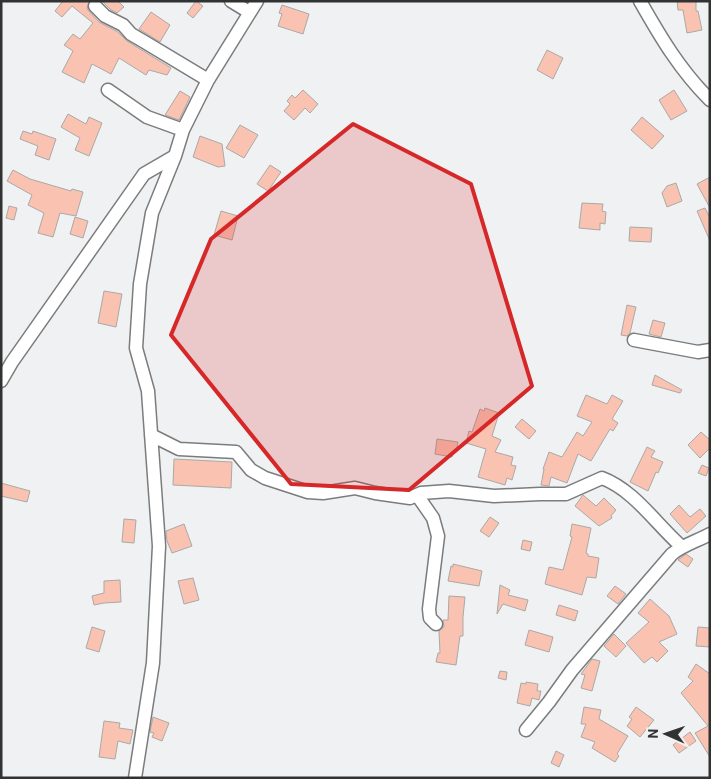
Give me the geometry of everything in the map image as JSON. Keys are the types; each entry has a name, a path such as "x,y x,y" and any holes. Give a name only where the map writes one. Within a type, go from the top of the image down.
{"street":[{"path":"135,778 153,663 159,546 148,391 136,348 140,284 152,212 175,156 183,130 208,80 253,7 231,1"},
{"path":"640,1 664,44 684,71 710,100"},
{"path":"95,6 106,16 123,25 131,34 208,80"},
{"path":"108,90 147,117 183,130"},
{"path":"1,381 144,174 175,156"},
{"path":"634,340 698,352 710,350"},
{"path":"151,436 179,449 236,452 251,470 265,478 308,492 323,494 356,488 410,498 418,495 449,491 494,496 566,494 602,478 610,481 629,496 681,546"},
{"path":"418,495 433,518 438,536 429,609 430,618 436,624"},
{"path":"526,730 572,670 672,554 681,546 696,542 710,534"},
{"path":"696,542 710,546"}],"highlighted area":[{"path":"353,124 471,184 532,386 409,490 291,484 171,335 211,239"}],"building":[{"path":"63,1 89,1 87,9 99,22 118,32 127,41 171,68 167,75 149,70 146,75 119,58 111,74 92,64 84,83 62,72 73,51 64,45 73,34 80,39 93,23 72,6 62,17 55,11"},
{"path":"102,1 118,1 124,7 117,13"},
{"path":"196,1 203,6 193,18 187,13"},
{"path":"677,1 696,1 696,11 698,11 702,30 687,33 683,10 678,10"},
{"path":"282,5 309,14 303,34 278,26 282,14 279,13"},
{"path":"151,12 170,25 160,42 139,29"},
{"path":"547,50 563,58 553,79 537,70"},
{"path":"303,90 318,104 310,113 305,108 294,120 284,111 290,104 287,101 292,95 295,98"},
{"path":"674,90 687,111 671,120 659,100"},
{"path":"180,91 190,97 179,120 165,115"},
{"path":"68,114 86,124 89,117 102,123 89,156 75,150 80,138 61,127"},
{"path":"642,117 664,136 652,149 631,130"},
{"path":"240,125 258,135 244,158 226,148"},
{"path":"23,131 32,134 33,131 56,139 49,160 35,155 38,146 20,139"},
{"path":"200,136 222,144 225,166 218,167 193,157"},
{"path":"270,165 281,172 268,191 257,184"},
{"path":"13,170 30,179 71,191 72,189 83,192 76,216 60,213 53,237 38,233 44,213 28,205 32,195 7,181"},
{"path":"710,177 710,208 697,184"},
{"path":"676,183 682,201 667,207 662,193 667,186"},
{"path":"582,203 603,204 602,211 606,212 605,224 600,223 600,230 579,228"},
{"path":"9,206 17,208 14,220 6,218"},
{"path":"705,208 710,218 710,241 697,211"},
{"path":"221,211 238,216 232,240 214,235"},
{"path":"75,217 88,221 83,238 70,234"},
{"path":"630,227 652,228 651,242 629,241"},
{"path":"104,291 122,294 116,327 98,323"},
{"path":"627,305 636,307 630,333 627,336 621,335"},
{"path":"653,320 665,323 661,337 649,334"},
{"path":"655,375 682,390 680,393 652,385"},
{"path":"586,395 607,404 612,395 623,401 612,419 618,423 613,431 610,429 591,461 578,454 567,483 551,477 549,486 541,485 543,469 549,452 562,457 577,432 583,436 592,422 577,416"},
{"path":"485,408 499,413 492,436 501,440 495,452 513,457 511,465 516,466 512,480 507,478 505,485 478,477 486,449 466,443 469,431 472,432 480,409 484,411"},
{"path":"522,419 536,431 529,439 515,427"},
{"path":"701,432 710,440 710,448 700,458 688,445"},
{"path":"437,439 458,442 456,452 453,452 452,457 435,454"},
{"path":"647,447 655,451 651,457 663,462 658,473 656,472 648,491 630,482"},
{"path":"174,459 232,462 231,488 173,485"},
{"path":"702,465 709,468 706,476 698,473"},
{"path":"1,483 30,491 27,502 1,496"},
{"path":"583,495 596,506 604,498 616,510 611,516 612,518 599,526 575,506"},
{"path":"679,505 690,517 700,509 706,516 687,533 670,514"},
{"path":"490,517 499,523 489,537 480,531"},
{"path":"124,519 136,520 134,543 122,542"},
{"path":"184,524 192,546 172,553 167,541 166,531"},
{"path":"572,524 591,528 586,553 588,556 599,558 596,578 587,577 582,595 545,584 549,567 563,570 572,537 570,536"},
{"path":"523,540 532,542 530,551 521,549"},
{"path":"686,554 693,559 688,567 678,560"},
{"path":"453,564 482,571 479,586 448,581"},
{"path":"193,578 199,600 184,604 178,581"},
{"path":"120,580 121,602 94,605 92,596 104,593 104,581"},
{"path":"500,585 510,590 508,595 528,600 525,611 503,604 497,614"},
{"path":"615,586 626,594 618,604 607,596"},
{"path":"449,596 465,597 463,636 460,636 456,665 436,662 438,653 440,653 439,631 444,627 443,620 448,620"},
{"path":"650,599 669,616 677,634 659,642 668,651 657,662 652,657 644,663 626,643 649,622 638,613"},
{"path":"559,605 578,611 575,621 556,615"},
{"path":"92,627 105,631 99,652 86,648"},
{"path":"698,627 710,628 710,647 696,646"},
{"path":"529,630 553,637 549,652 525,645"},
{"path":"614,634 626,646 616,657 604,646"},
{"path":"592,659 600,661 592,691 581,688 585,675 581,674"},
{"path":"696,664 710,674 710,757 695,733 708,726 681,693 693,681 688,677"},
{"path":"500,671 507,672 506,680 498,678"},
{"path":"526,682 538,684 537,691 541,691 539,700 532,698 530,706 517,703 521,683 526,684"},
{"path":"584,707 601,710 599,719 628,736 617,754 619,756 615,762 592,748 595,742 581,737 586,724 581,724"},
{"path":"636,707 654,720 640,737 627,726 632,719 629,717"},
{"path":"153,717 169,723 162,741 152,737 154,733 150,732"},
{"path":"104,721 120,723 119,728 133,730 130,744 118,741 115,759 99,757"},
{"path":"690,732 696,741 679,753 673,745"},
{"path":"556,751 564,755 559,767 551,763"}]}
